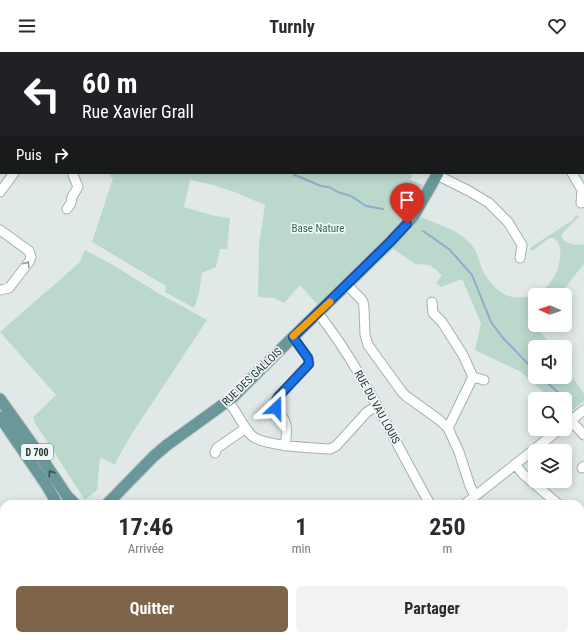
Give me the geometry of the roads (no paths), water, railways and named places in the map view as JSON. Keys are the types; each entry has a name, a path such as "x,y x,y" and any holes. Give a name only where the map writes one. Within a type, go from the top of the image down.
{"main road":[{"name":"RUE DES GALLOIS","path":"111,500 154,456 167,445 228,401 347,285 407,224 414,215 437,174"},
{"name":"D 700","path":"0,399 71,500"},
{"name":"D 700","path":"0,417 45,483 55,500"}],"street":[{"path":"1,189 13,174"},
{"path":"68,209 72,197 78,187 71,174"},
{"path":"437,174 489,203 508,222 522,245 520,258"},
{"path":"573,174 582,190 581,203"},
{"path":"0,230 29,251 30,257 29,262 9,288 0,290"},
{"path":"347,285 363,302 366,340 393,380 406,396 448,428 459,452 470,486 475,496"},
{"path":"432,302 433,313 442,322 463,355 473,377"},
{"name":"RUE DU VAU LOUIS","path":"318,313 341,345 356,370 428,500"},
{"path":"285,446 285,422 276,408 275,402 309,364 308,358 293,337"},
{"path":"448,428 473,377"},
{"path":"473,377 484,380"},
{"path":"228,401 251,435 258,440 285,446 330,449 336,446 367,412 377,406"},
{"path":"572,419 584,410"},
{"path":"572,421 584,435"},
{"path":"215,453 217,448 246,428"},
{"path":"470,500 551,436"},
{"path":"515,464 523,474 553,500"}],"waterway":[{"path":"294,174 321,186 329,187 338,192 351,196 366,206 383,209"},
{"path":"423,231 449,249 472,275 491,322 503,338 528,364"},
{"path":"549,384 558,392"}],"park label":[{"name":"Base Nature","path":"318,228"}]}
